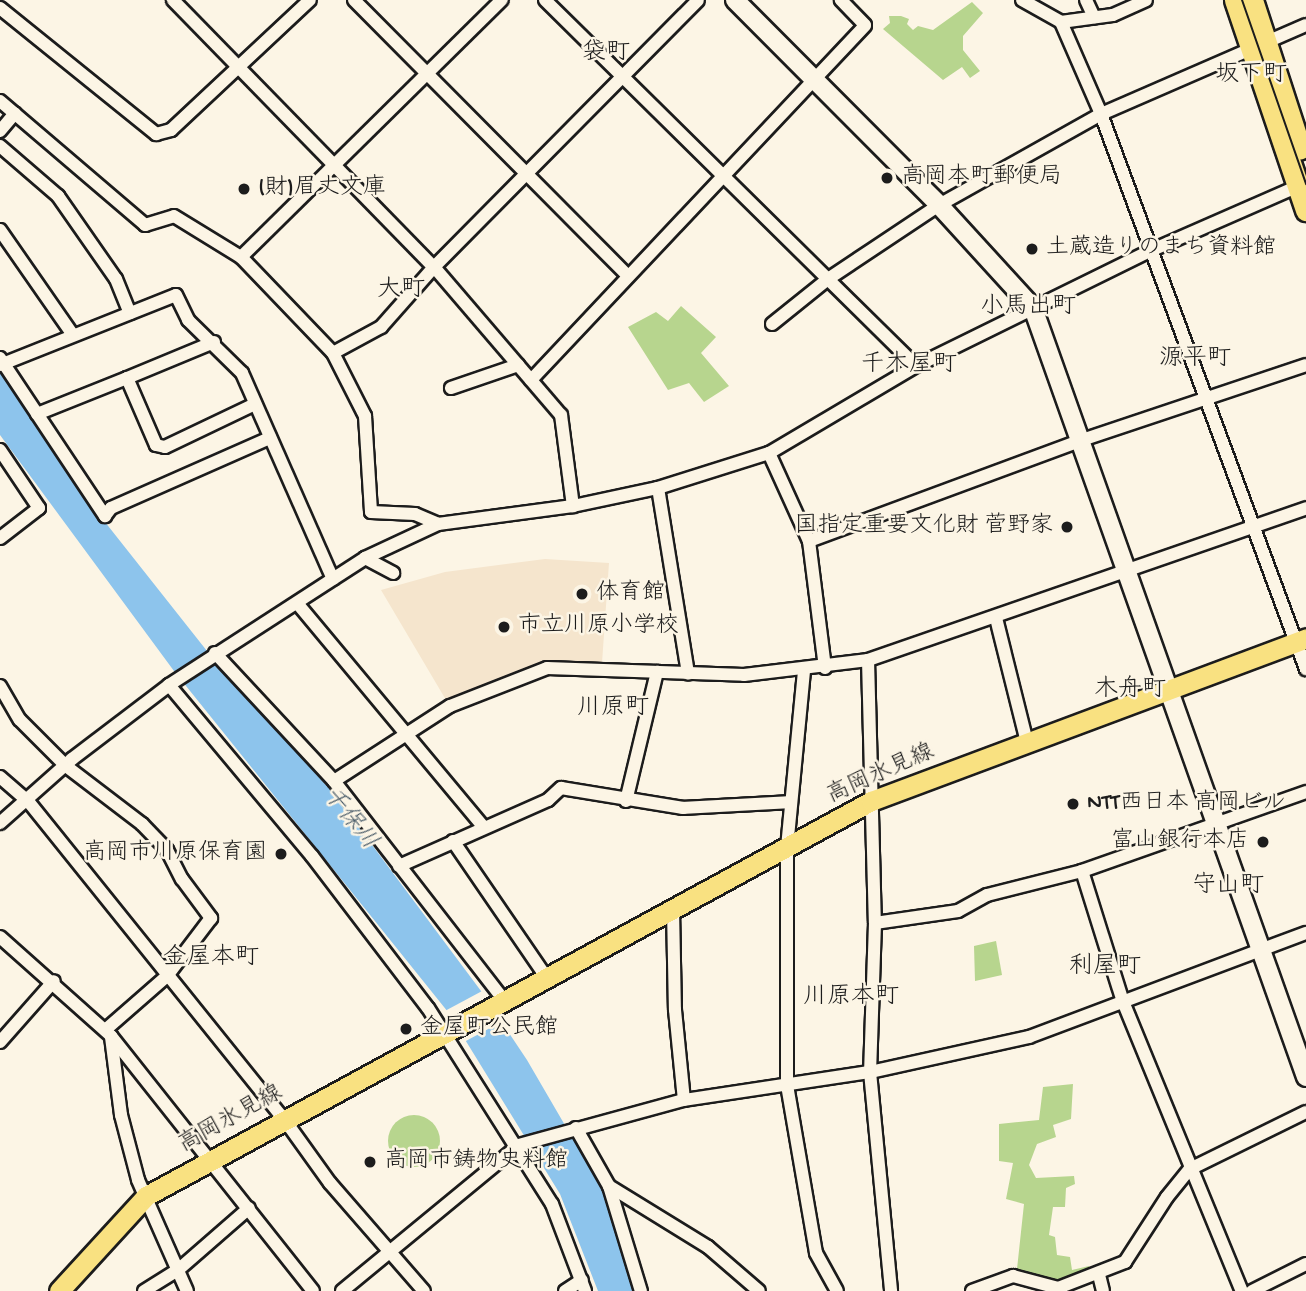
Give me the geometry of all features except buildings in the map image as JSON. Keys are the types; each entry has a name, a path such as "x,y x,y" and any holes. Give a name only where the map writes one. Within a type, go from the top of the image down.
{"highway":[{"path":"1236,0 1258,43 1306,163"},
{"path":"1252,0 1258,43 1303,184 1306,210"}],"main road":[{"name":"高岡氷見線","path":"59,1291 146,1196 500,1000 871,801 1301,640"}],"street":[{"path":"173,0 434,267 561,415 573,506"},
{"path":"0,8 156,134 171,130 239,70 310,0"},
{"path":"354,0 528,172 627,275"},
{"path":"241,257 502,0"},
{"path":"545,0 620,77 916,366"},
{"path":"333,353 381,327 434,267 698,0"},
{"path":"735,0 939,205 1033,308 1213,824 1306,1077"},
{"path":"531,380 721,174 865,25 841,0"},
{"path":"1022,0 1061,22 1101,114 1253,525 1301,640 1306,669"},
{"path":"1086,0 1094,17"},
{"path":"1061,22 1094,17 1146,0"},
{"path":"772,324 828,279 939,205 1101,114 1258,43 1306,25"},
{"path":"0,101 145,225 174,216 241,257 333,353 365,416 371,512 415,514 438,524"},
{"path":"0,131 15,113"},
{"path":"0,145 58,196 116,279 130,313"},
{"path":"0,823 66,766 171,683 365,558 438,524 573,506 658,488 769,453 916,366 1152,250 1303,184"},
{"path":"0,230 73,335"},
{"path":"270,438 111,509 106,516 1,362 176,295 188,320 214,342 242,373 333,579"},
{"path":"37,414 214,342"},
{"path":"451,388 519,365"},
{"path":"809,541 1079,441 1306,365"},
{"path":"127,379 156,445 165,447 255,404"},
{"path":"0,450 39,508 0,538"},
{"path":"769,453 809,541 825,668"},
{"path":"658,488 688,674"},
{"path":"334,781 450,706 547,668 688,674 804,671 868,660 996,618 1123,568 1306,508"},
{"path":"365,558 393,573"},
{"path":"297,603 410,734 483,826"},
{"path":"996,618 1027,742"},
{"path":"215,653 334,781 500,1000"},
{"path":"868,660 875,923 870,1072 891,1291"},
{"path":"804,671 787,847 787,1085 816,1253 837,1291"},
{"path":"626,801 657,672"},
{"path":"171,683 449,1030 521,1144 552,1204 583,1286 565,1291"},
{"path":"0,686 20,720 66,766 131,815 167,850 182,879 211,918 167,976 108,1033"},
{"path":"0,777 28,801 284,1119 330,1183 424,1291"},
{"path":"399,866 483,826 548,800 561,788 626,801 683,808 791,802"},
{"path":"875,923 958,911 987,895 1082,871 1306,792"},
{"path":"453,841 546,977"},
{"path":"1082,871 1122,999 1190,1170 1242,1291"},
{"path":"673,909 675,1010 684,1100"},
{"path":"342,1291 389,1249 521,1144 684,1100 870,1072 1028,1037 1122,999 1306,933"},
{"path":"0,937 54,981 108,1033 249,1208 306,1289"},
{"path":"0,1042 54,981"},
{"path":"108,1033 121,1115 146,1196 187,1291"},
{"path":"972,1291 1013,1276 1058,1288 1099,1275 1125,1262 1167,1197 1190,1170 1306,1112"},
{"path":"574,1129 609,1186 641,1291"},
{"path":"609,1186 708,1247 759,1291"},
{"path":"145,1291 178,1270 249,1208"},
{"path":"1251,1291 1306,1264"},
{"path":"1099,1275 1103,1291"}],"shaded area":[{"name":"市立川原小学校","path":"545,559 609,563 602,663 546,663 446,700 381,590 445,572"}],"green space":[{"path":"972,2 983,13 963,36 963,50 980,71 970,78 962,67 943,80 883,29 890,23 889,16 901,16 909,19 907,24 913,30 918,26 933,30"},
{"path":"681,306 716,337 701,353 729,386 704,402 689,383 668,390 628,327 656,312 668,321"},
{"path":"996,941 1002,975 975,981 974,946"},
{"path":"1073,1084 1071,1119 1053,1125 1056,1137 1037,1144 1029,1165 1036,1178 1074,1176 1075,1184 1066,1188 1065,1207 1053,1207 1049,1235 1055,1237 1057,1255 1070,1257 1072,1270 1089,1266 1091,1272 1059,1281 1017,1269 1024,1204 1006,1199 1013,1163 999,1161 999,1124 1039,1120 1043,1087"},
{"path":"414,1115 433,1122 440,1141 433,1160 414,1167 395,1160 388,1141 395,1122"}],"water":[{"name":"千保川","path":"0,366 105,522 207,651 334,794 481,991 527,1060 605,1194 640,1291 598,1291 560,1194 448,1012 174,671 0,435"}],"pier":[{"path":"484,990 505,1020 464,1042 443,1012"}],"tram line":[{"path":"1242,0 1306,184"}],"place":[{"name":"高岡本町郵便局","path":"887,178"},
{"name":"(財)眉丈文庫","path":"244,189"},
{"name":"土蔵造りのまち資料館","path":"1032,249"},
{"name":"国指定重要文化財 菅野家","path":"1067,527"},
{"name":"体育館","path":"582,594"},
{"name":"市立川原小学校","path":"504,627"},
{"name":"NTT西日本 高岡ビル","path":"1073,804"},
{"name":"富山銀行本店","path":"1263,842"},
{"name":"高岡市川原保育園","path":"281,854"},
{"name":"金屋町公民館","path":"406,1029"},
{"name":"高岡市鋳物史料館","path":"370,1162"}],"district":[{"name":"袋町","path":"606,54"},
{"name":"坂下町","path":"1251,76"},
{"name":"大町","path":"401,291"},
{"name":"小馬出町","path":"1028,308"},
{"name":"源平町","path":"1195,360"},
{"name":"千木屋町","path":"909,366"},
{"name":"木舟町","path":"1130,691"},
{"name":"川原町","path":"613,709"},
{"name":"守山町","path":"1228,887"},
{"name":"金屋本町","path":"211,959"},
{"name":"利屋町","path":"1105,968"},
{"name":"川原本町","path":"851,998"}]}
